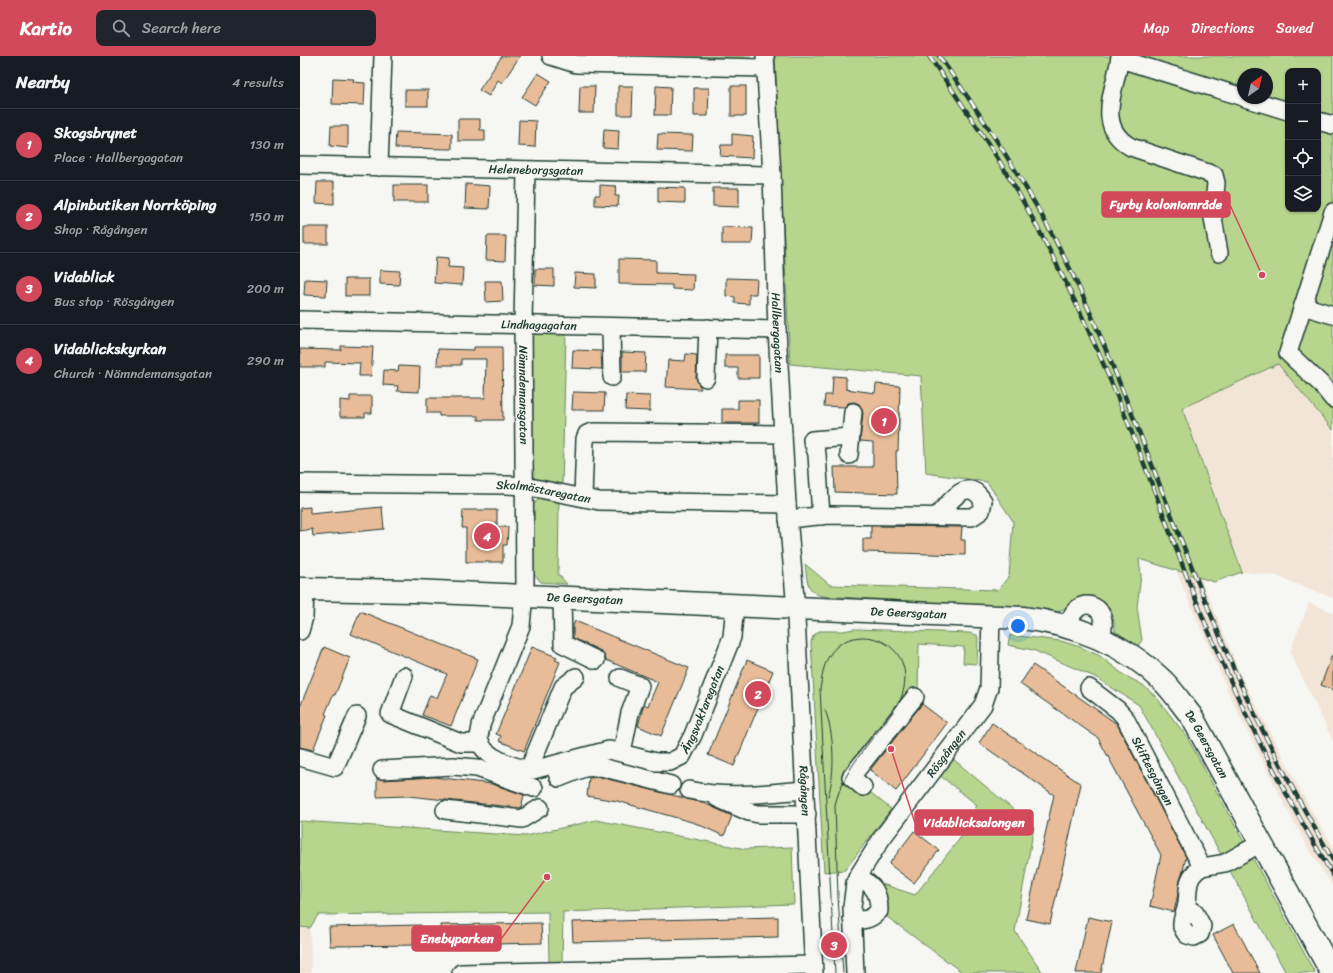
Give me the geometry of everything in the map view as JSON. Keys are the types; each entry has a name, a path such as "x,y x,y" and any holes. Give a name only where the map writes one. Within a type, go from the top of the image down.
{"main road":[{"name":"De Geersgatan","path":"303,589 414,590 1035,619 1067,625 1102,639 1136,659 1163,682 1192,717 1332,973"}],"street":[{"path":"379,167 383,56"},
{"path":"551,56 576,64 765,62"},
{"path":"1219,253 1213,218 1216,183 1214,175 1131,147 1122,141 1114,129 1110,121 1109,107 1120,57 1237,96"},
{"name":"Hallbergagatan","path":"765,62 772,175 777,330 795,608"},
{"path":"1264,104 1285,110"},
{"path":"1321,122 1333,125"},
{"name":"Heleneborgsgatan","path":"300,165 772,175"},
{"name":"Nämndemansgatan","path":"524,595 525,486 523,325 526,170"},
{"path":"1332,218 1288,353 1321,384 1333,399"},
{"path":"1303,306 1333,315"},
{"name":"Lindhagagatan","path":"300,320 777,330"},
{"path":"611,326 612,377"},
{"path":"706,378 708,328"},
{"path":"849,455 853,412"},
{"path":"583,498 585,438 587,434 593,432 783,434"},
{"path":"821,516 816,454 812,440 850,437"},
{"name":"Skolmästaregatan","path":"300,484 507,485 525,486 599,501 788,512 821,516 937,516"},
{"path":"300,631 304,617 303,589"},
{"path":"404,676 390,714 461,743 481,743 479,738 481,725 521,626 524,595"},
{"path":"562,597 563,644 596,660"},
{"name":"Ängsvaktaregatan","path":"481,743 483,748 491,756 520,768 531,769 600,759 609,750 622,752 656,762 670,762 682,756 693,735 732,637 735,605"},
{"name":"Rågången","path":"795,608 814,969"},
{"name":"Rösgången","path":"855,973 852,919 854,894 858,876 886,833 983,705 989,688 991,617"},
{"path":"445,810 522,819 544,812 534,788 531,769 563,687 576,677"},
{"path":"620,678 640,686 630,713 622,752"},
{"name":"Skiftesgången","path":"1089,688 1118,710 1125,718 1202,867"},
{"path":"863,787 851,777 915,697"},
{"path":"300,757 335,767 358,716"},
{"path":"600,759 671,785"},
{"path":"382,770 453,766 477,768 534,788"},
{"path":"689,790 711,795 731,796 805,790"},
{"path":"711,795 749,812 758,814 806,814"},
{"path":"1186,907 1186,896 1190,878 1197,870 1202,867 1225,863 1261,843"},
{"path":"852,919 866,921 879,911 877,894 872,885 858,876"},
{"path":"461,973 814,969"}],"shaded area":[{"path":"1278,364 1333,430 1333,598 1274,575 1242,572 1182,408"},
{"path":"1152,505 1197,569 1243,680 1311,810 1333,846 1333,886 1308,848 1229,694 1180,580"},
{"path":"1309,603 1333,612 1333,741 1290,652"},
{"path":"300,927 310,928 311,973 300,973"}],"green space":[{"path":"656,56 751,56 746,60"},
{"path":"775,56 1333,56 1333,430 1278,364 1182,408 1242,572 1214,582 1139,559 1141,575 1137,607 1142,640 1138,646 1115,631 1112,613 1106,604 1098,599 1088,597 1078,599 1060,611 1046,612 1026,608 823,596 813,592 808,584 805,564 830,585 998,590 1009,576 1013,521 987,482 926,473 921,376 790,364"},
{"path":"536,332 566,333 562,487 538,483 533,477 531,340"},
{"path":"543,498 559,502 558,574 567,584 541,582 533,573 533,506 538,499"},
{"path":"854,629 969,633 977,635 977,664 963,663 964,647 919,644 918,689 851,777 891,809 845,870 824,872 811,642 813,636 819,631 843,631"},
{"path":"1010,635 1061,641 1080,647 1100,656 1124,675 1143,685 1157,698 1187,737 1315,973 1286,973 1139,705 1095,677 1033,650 1008,645"},
{"path":"946,753 1034,827 1015,931 1043,973 963,973 879,911 858,876 915,895 965,832 977,805 933,770"},
{"path":"596,820 746,849 792,847 794,904 563,912 562,963 549,963 548,912 318,915 310,928 300,927 300,821 526,836"}],"building":[{"path":"502,56 520,56 502,83 498,80 489,96 479,90"},
{"path":"538,73 551,81 535,105 522,97"},
{"path":"333,78 354,79 353,82 365,83 364,105 332,104"},
{"path":"580,86 595,86 594,113 579,113"},
{"path":"618,86 633,86 632,115 618,115"},
{"path":"656,86 671,87 670,115 655,115"},
{"path":"731,86 746,86 746,116 731,116"},
{"path":"694,88 709,88 708,116 694,116"},
{"path":"405,90 428,90 428,106 405,106"},
{"path":"458,119 480,119 480,130 485,130 485,141 458,141"},
{"path":"519,120 536,121 535,147 518,146"},
{"path":"331,126 348,126 348,148 330,146"},
{"path":"604,129 619,130 618,149 603,148"},
{"path":"396,132 452,134 452,149 395,148"},
{"path":"658,134 693,135 692,151 657,150"},
{"path":"732,134 753,136 752,158 720,156 721,145 732,145"},
{"path":"317,182 334,182 334,204 316,203"},
{"path":"466,184 490,186 489,209 465,208"},
{"path":"394,185 428,185 428,202 394,202"},
{"path":"600,185 616,186 615,196 619,196 618,206 595,205 595,195 600,195"},
{"path":"658,187 685,188 685,203 658,202"},
{"path":"713,188 739,188 739,207 713,206"},
{"path":"304,227 328,227 328,244 304,244"},
{"path":"722,227 753,228 752,244 722,244"},
{"path":"487,236 506,236 505,261 486,260"},
{"path":"436,257 449,258 448,267 463,268 462,285 434,283"},
{"path":"619,259 656,260 656,273 694,274 693,290 672,289 672,285 619,284"},
{"path":"535,269 554,269 554,286 535,285"},
{"path":"380,270 400,271 399,285 380,284"},
{"path":"575,273 596,274 596,288 574,287"},
{"path":"726,278 757,279 756,294 749,294 749,304 735,303 735,297 726,296"},
{"path":"305,279 327,280 326,296 304,295"},
{"path":"345,279 369,279 369,296 345,296"},
{"path":"485,281 502,281 503,301 486,302"},
{"path":"341,346 373,347 371,376 359,376 360,363 325,362 325,367 300,367 300,349 341,350"},
{"path":"474,347 502,347 503,420 478,420 478,416 439,416 439,413 427,413 427,398 485,398 486,359 461,359 461,365 437,365 438,349 474,350"},
{"path":"573,350 601,351 602,369 572,368"},
{"path":"622,352 646,353 645,372 622,372"},
{"path":"686,354 697,355 696,378 701,389 666,387 668,360 685,361"},
{"path":"725,355 759,355 759,378 738,378 738,368 725,368"},
{"path":"399,366 420,367 419,392 397,391 398,386 383,385 384,370 398,371"},
{"path":"833,376 846,377 846,389 875,393 876,384 900,386 898,451 896,451 897,494 835,492 834,467 873,467 873,442 860,441 863,413 859,404 854,402 848,403 845,407 824,406 825,395 832,395"},
{"path":"573,392 605,393 604,410 572,410"},
{"path":"626,395 650,396 650,411 625,410"},
{"path":"350,396 372,396 372,413 365,413 365,417 340,417 340,400 350,401"},
{"path":"738,400 759,400 759,423 722,423 722,409 738,409"},
{"path":"310,507 310,514 382,507 384,529 313,536 312,529 300,531 300,508"},
{"path":"463,510 497,510 497,527 508,527 507,545 503,545 503,562 466,562 466,528 462,528"},
{"path":"871,526 962,527 961,540 965,540 965,555 863,552 863,539 871,539"},
{"path":"360,611 478,659 451,726 422,715 430,695 437,698 447,674 351,634"},
{"path":"575,621 689,668 661,736 638,726 644,704 648,706 658,682 606,660 601,651 573,638 573,626"},
{"path":"324,647 350,658 335,695 333,695 325,714 327,715 313,750 300,747 300,707"},
{"path":"532,647 557,657 555,660 560,662 524,751 499,741 501,736 496,734"},
{"path":"1333,655 1333,690 1321,685"},
{"path":"747,660 773,671 734,766 708,755"},
{"path":"1033,665 1117,724 1186,857 1174,912 1150,906 1161,855 1098,738 1020,684"},
{"path":"922,704 947,723 896,791 870,770"},
{"path":"992,723 1081,784 1050,924 1026,919 1054,795 979,743"},
{"path":"434,777 492,784 524,795 521,808 408,796 377,797 377,778 383,780"},
{"path":"600,777 704,803 732,816 724,836 695,823 617,801 587,796 589,778"},
{"path":"914,831 939,850 914,883 889,864"},
{"path":"778,917 778,937 573,942 572,922"},
{"path":"1088,917 1112,922 1101,973 1076,973"},
{"path":"541,923 542,943 442,945 441,925"},
{"path":"1234,924 1260,973 1233,973 1213,935"},
{"path":"421,925 421,945 330,946 329,927"}],"tram line":[{"path":"835,973 820,689 825,664 829,656 840,644 854,638 869,637 883,642 895,651 903,665 905,682 899,703 853,764 839,791 835,805 838,897 843,973"},
{"path":"825,710 830,729 833,753 831,787 828,796"}],"railway":[{"path":"929,56 998,159 1046,243 1088,330 1126,418 1194,596 1234,689 1281,783 1333,875"},
{"path":"939,56 978,112 1016,171 1066,261 1122,387 1197,581 1237,676 1282,769 1333,860"}],"place":[{"name":"Fyrby koloniområde","path":"1262,275"},
{"name":"Skogsbrynet","path":"884,421"},
{"name":"Vidablickskyrkan","path":"487,536"},
{"name":"Alpinbutiken Norrköping","path":"758,694"},
{"name":"Vidablicksalongen","path":"891,749"},
{"name":"Enebyparken","path":"547,877"},
{"name":"Vidablick","path":"834,945"}]}
